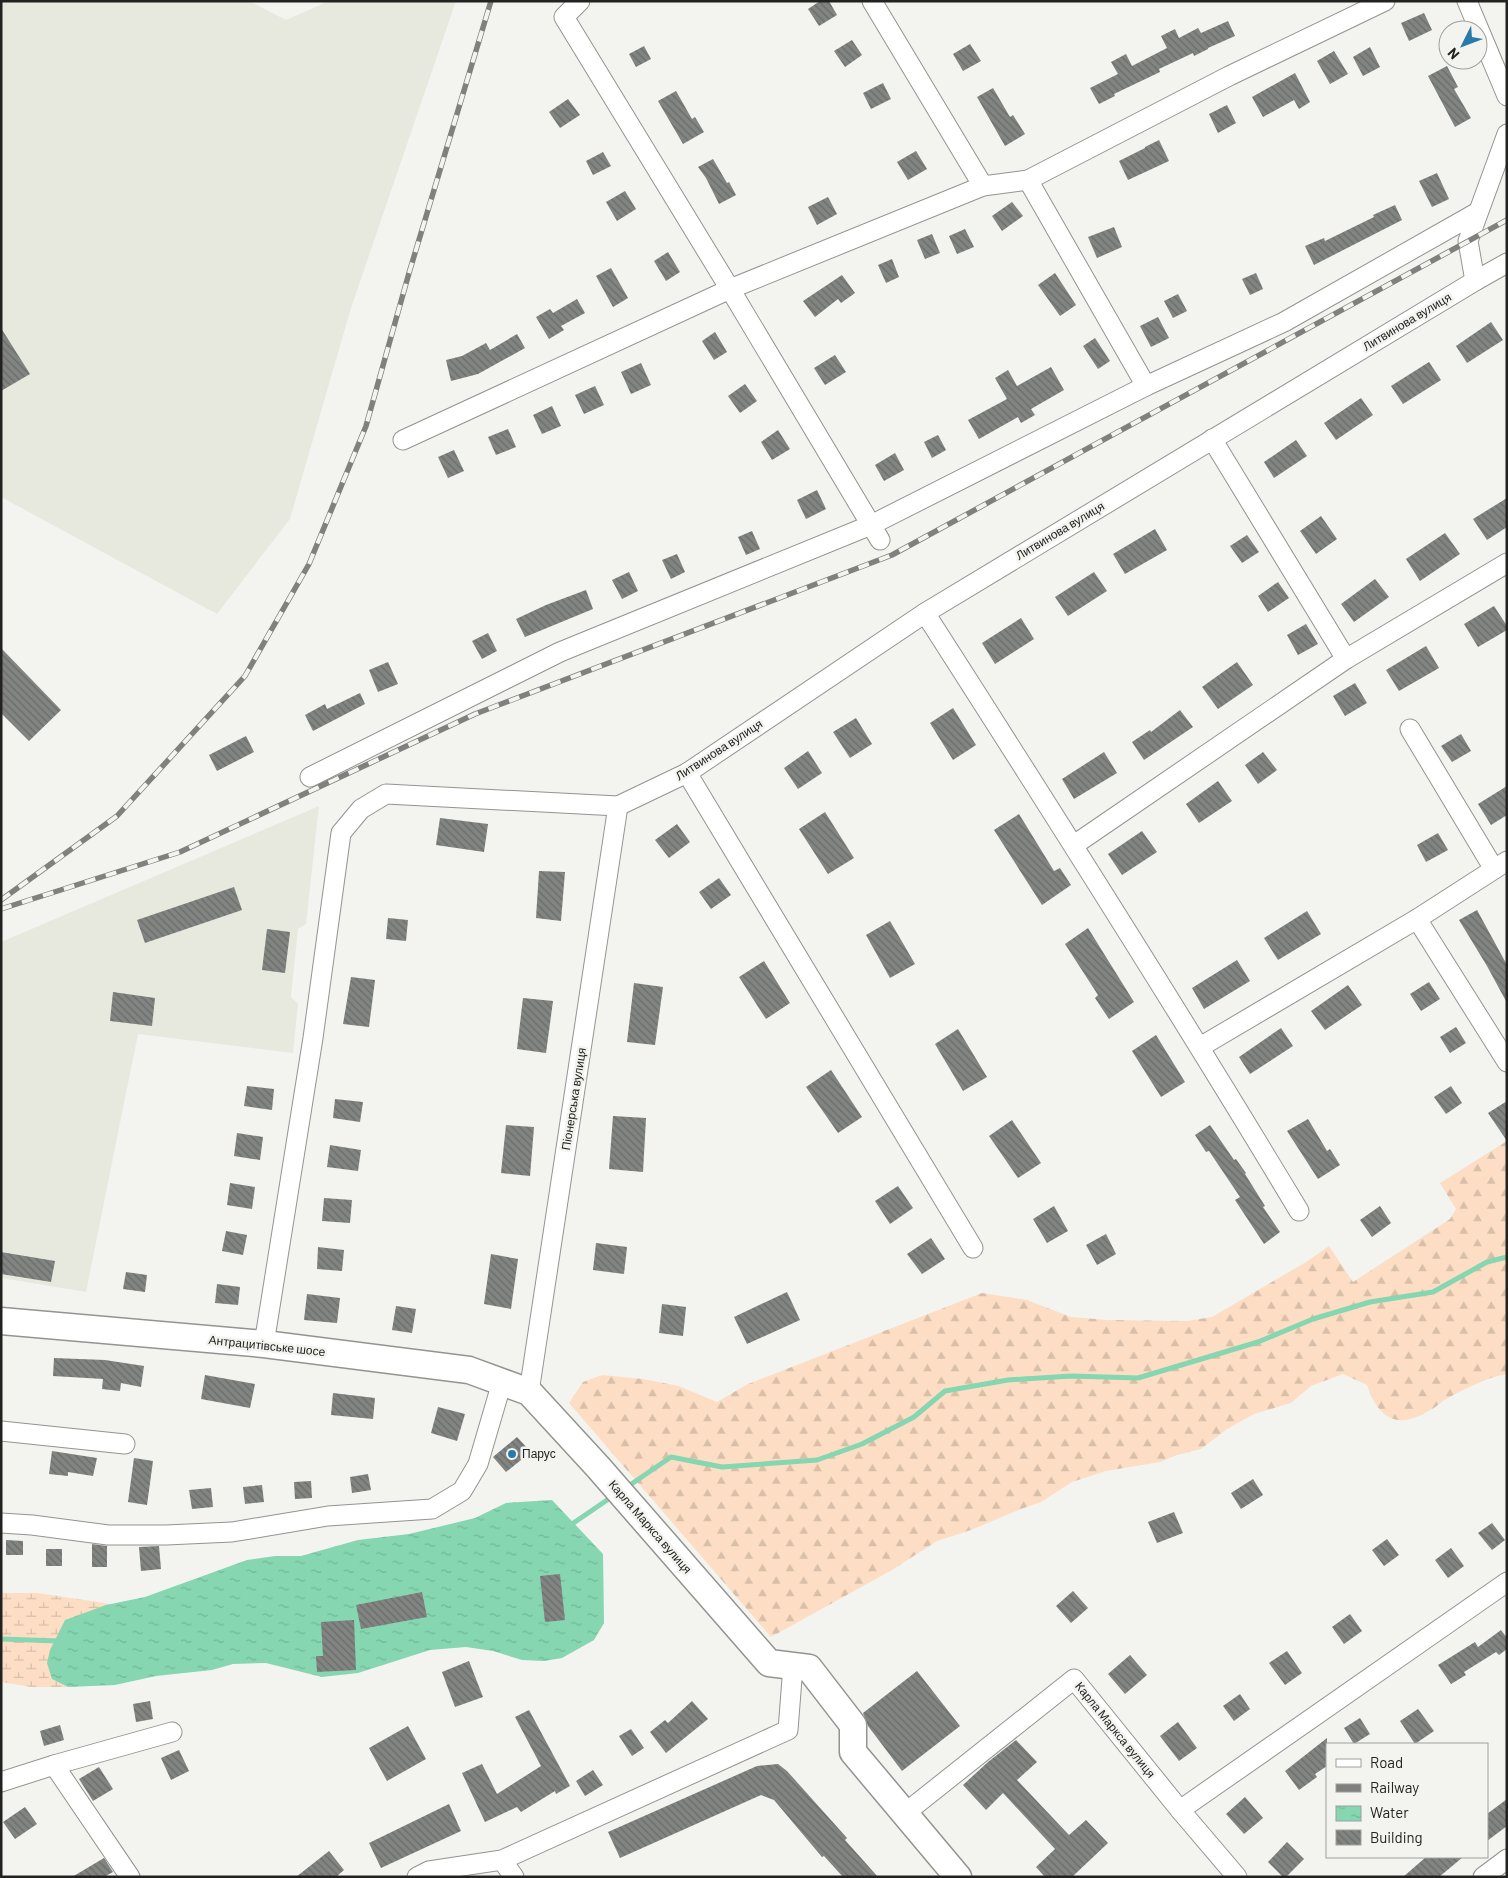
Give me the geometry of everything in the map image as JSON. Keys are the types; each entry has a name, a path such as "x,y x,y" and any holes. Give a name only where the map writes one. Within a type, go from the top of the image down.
{"main road":[{"name":"Антрацитівське шосе","path":"1,1321 264,1344 469,1370 529,1392"},
{"name":"Карла Маркса вулиця","path":"529,1392 781,1665"},
{"path":"781,1665 810,1668 853,1725 853,1752 958,1877"}],"street":[{"path":"580,1 564,17 876,532"},
{"path":"872,1 983,186"},
{"path":"404,440 730,289 983,186 1028,180 1230,76 1385,1"},
{"path":"1467,1 1507,96"},
{"path":"1475,281 1468,241 1507,134"},
{"path":"1028,180 1146,386"},
{"path":"310,777 560,652 876,532 1146,386 1284,322 1478,212"},
{"name":"Литвинова вулиця","path":"618,806 687,774 925,613 1507,263"},
{"path":"1212,439 1346,659"},
{"path":"1074,845 1346,659 1507,563"},
{"path":"925,613 1074,845 1200,1047 1299,1211"},
{"path":"1200,1047 1417,919 1500,865 1410,729"},
{"path":"687,774 973,1248"},
{"path":"264,1344 313,1038 341,833 361,809 386,794 618,806"},
{"name":"Піонерська вулиця","path":"529,1392 618,806"},
{"path":"1417,919 1507,1062"},
{"path":"1,1523 108,1535 166,1535 232,1532 328,1516 432,1509 462,1491 478,1464 502,1382"},
{"path":"1,1431 125,1444"},
{"path":"1180,1810 1507,1582"},
{"path":"417,1877 429,1871 502,1860 788,1730 781,1665"},
{"name":"Карла Маркса вулиця","path":"904,1814 1074,1679 1237,1877"},
{"path":"1,1782 172,1732"},
{"path":"54,1765 130,1877"},
{"path":"1483,1877 1507,1859"},
{"path":"502,1860 514,1877"}],"shaded area":[{"path":"1,1 249,1 286,20 329,1 456,1 351,308 290,519 217,614 1,497"},
{"path":"319,806 306,924 298,929 291,997 298,1004 293,1053 138,1034 86,1292 1,1278 1,942"}],"green space":[{"path":"1507,1141 1507,1374 1490,1378 1474,1385 1416,1417 1397,1420 1382,1412 1371,1396 1367,1385 1343,1374 1311,1386 1291,1403 1254,1414 1227,1429 1201,1449 1177,1455 1160,1462 1106,1471 1072,1482 1041,1502 971,1530 937,1541 892,1570 771,1637 569,1403 583,1382 602,1375 643,1379 679,1386 717,1402 748,1384 982,1293 1027,1300 1071,1317 1108,1320 1187,1321 1212,1317 1306,1262 1329,1246 1353,1282 1450,1219 1456,1209 1440,1183"},
{"path":"1,1593 38,1593 111,1604 65,1620 52,1679 68,1687 31,1687 1,1682"}],"water":[{"path":"552,1500 603,1554 604,1623 594,1640 562,1658 544,1661 522,1660 493,1651 466,1647 430,1650 358,1673 322,1677 266,1663 233,1664 212,1670 156,1676 115,1685 68,1687 52,1679 47,1663 50,1650 65,1620 106,1605 145,1597 247,1560 275,1556 301,1556 358,1540 409,1534 475,1518 506,1503"}],"building":[{"path":"820,1 829,1 837,15 819,26 808,9"},
{"path":"1424,13 1432,30 1409,41 1401,23"},
{"path":"1228,21 1235,36 1194,56 1193,53 1159,69 1160,72 1114,94 1115,96 1099,104 1090,88 1118,74 1111,62 1126,54 1132,66 1167,48 1161,36 1175,29 1179,38 1198,28 1201,33"},
{"path":"852,40 862,55 845,67 834,51"},
{"path":"970,44 981,61 963,71 953,54"},
{"path":"644,46 651,59 636,67 629,54"},
{"path":"1370,47 1380,67 1363,76 1353,57"},
{"path":"1334,51 1348,74 1330,84 1317,61"},
{"path":"1439,70 1449,70 1458,87 1454,89 1471,118 1455,127 1428,76"},
{"path":"1295,73 1310,102 1299,109 1294,100 1263,117 1252,97"},
{"path":"883,83 891,99 871,109 863,93"},
{"path":"993,88 1010,117 1013,115 1025,134 1005,146 977,97"},
{"path":"676,91 692,119 695,117 704,132 683,144 658,101"},
{"path":"568,99 580,115 560,128 549,112"},
{"path":"1227,105 1236,123 1218,133 1209,114"},
{"path":"1159,140 1169,161 1128,180 1119,161"},
{"path":"916,151 927,169 908,180 897,162"},
{"path":"603,152 611,166 593,175 586,161"},
{"path":"713,159 736,195 719,204 706,178 698,167"},
{"path":"1437,173 1449,199 1432,207 1419,181"},
{"path":"625,191 636,209 617,221 606,202"},
{"path":"828,197 837,214 817,225 808,207"},
{"path":"1012,202 1023,216 1002,231 992,216"},
{"path":"1395,205 1402,220 1314,265 1305,246 1324,238 1325,241"},
{"path":"1114,227 1122,247 1097,258 1088,237"},
{"path":"965,229 974,247 957,254 949,236"},
{"path":"932,234 940,253 925,259 917,240"},
{"path":"668,252 680,272 666,281 654,261"},
{"path":"892,259 899,277 886,283 878,265"},
{"path":"611,268 628,298 613,307 596,276"},
{"path":"1055,273 1076,305 1060,316 1038,285"},
{"path":"1256,273 1263,289 1250,295 1242,279"},
{"path":"842,275 855,293 841,303 838,299 815,317 803,301"},
{"path":"1178,294 1187,311 1173,318 1164,301"},
{"path":"577,299 585,313 561,326 564,330 549,339 536,317 550,309 553,313"},
{"path":"1158,317 1169,338 1151,347 1140,326"},
{"path":"1491,322 1503,340 1467,363 1456,346"},
{"path":"1,328 30,374 1,391"},
{"path":"715,332 727,352 714,360 702,341"},
{"path":"517,334 525,348 478,374 451,381 446,360 462,356 486,343 490,350"},
{"path":"1095,338 1110,361 1098,369 1083,346"},
{"path":"835,355 846,372 825,385 814,368"},
{"path":"1429,362 1441,380 1403,404 1391,386"},
{"path":"641,363 651,385 631,394 621,372"},
{"path":"1051,367 1064,390 1031,409 1035,415 1021,423 1018,417 979,439 968,420 1007,399 995,378 1008,370 1017,386"},
{"path":"745,384 757,401 740,413 728,396"},
{"path":"595,386 604,405 584,414 575,395"},
{"path":"1361,398 1373,415 1336,440 1324,423"},
{"path":"552,406 561,426 542,434 533,415"},
{"path":"508,429 516,447 496,455 488,437"},
{"path":"778,430 790,449 772,460 761,442"},
{"path":"938,435 946,450 932,458 924,442"},
{"path":"1296,440 1307,456 1274,478 1264,462"},
{"path":"454,450 464,471 448,478 438,457"},
{"path":"895,453 904,470 884,481 875,465"},
{"path":"817,490 826,509 806,519 797,500"},
{"path":"1507,498 1507,527 1487,540 1473,519"},
{"path":"1321,516 1337,539 1316,554 1300,531"},
{"path":"1155,529 1167,550 1125,574 1113,554"},
{"path":"752,531 760,549 746,555 738,537"},
{"path":"1445,533 1460,554 1420,581 1406,559"},
{"path":"1247,535 1259,552 1242,563 1230,546"},
{"path":"677,554 685,572 671,579 662,560"},
{"path":"629,572 638,591 622,599 612,580"},
{"path":"1094,572 1107,591 1068,616 1055,597"},
{"path":"1375,579 1389,597 1354,622 1341,604"},
{"path":"1278,582 1289,598 1268,612 1258,596"},
{"path":"586,590 593,609 525,637 516,619"},
{"path":"1494,606 1507,626 1507,630 1478,647 1464,624"},
{"path":"1021,618 1034,639 995,664 982,643"},
{"path":"1306,624 1318,644 1298,655 1287,635"},
{"path":"488,633 497,651 482,659 472,641"},
{"path":"1426,646 1439,668 1399,691 1386,670"},
{"path":"1,648 61,710 29,741 1,713"},
{"path":"388,662 398,684 378,692 369,670"},
{"path":"1237,662 1253,685 1218,709 1202,687"},
{"path":"1355,683 1367,703 1345,716 1333,696"},
{"path":"360,693 365,704 313,731 305,715 325,704 327,709"},
{"path":"953,708 976,745 953,760 930,723"},
{"path":"1180,710 1193,727 1144,760 1132,742 1150,730 1151,732"},
{"path":"856,718 872,744 850,758 833,732"},
{"path":"1461,734 1471,751 1452,762 1441,746"},
{"path":"246,736 254,752 217,771 209,755"},
{"path":"808,751 822,773 798,789 784,768"},
{"path":"1104,752 1117,773 1074,799 1062,779"},
{"path":"1263,752 1277,770 1258,784 1245,765"},
{"path":"1218,781 1232,801 1199,823 1186,804"},
{"path":"1507,786 1507,815 1491,825 1478,804"},
{"path":"825,812 854,858 828,874 799,829"},
{"path":"1019,814 1054,871 1060,868 1071,885 1042,905 994,830"},
{"path":"440,818 488,824 484,852 436,845"},
{"path":"677,824 690,842 669,858 655,840"},
{"path":"1142,831 1157,852 1122,875 1108,854"},
{"path":"1438,833 1448,850 1426,862 1417,845"},
{"path":"539,871 565,872 561,921 536,918"},
{"path":"719,878 731,895 711,909 699,892"},
{"path":"234,887 242,910 145,943 137,920"},
{"path":"1477,910 1507,965 1507,1003 1459,920"},
{"path":"1307,911 1321,934 1278,960 1264,938"},
{"path":"388,918 408,920 406,941 386,939"},
{"path":"890,921 915,964 890,978 866,935"},
{"path":"1088,928 1134,1002 1109,1019 1095,998 1098,995 1065,944"},
{"path":"267,929 290,932 285,973 262,970"},
{"path":"1237,960 1250,981 1204,1009 1192,988"},
{"path":"764,961 790,1003 766,1019 739,977"},
{"path":"351,977 375,980 369,1027 343,1024"},
{"path":"1429,982 1440,999 1421,1011 1410,994"},
{"path":"634,983 663,987 655,1045 627,1042"},
{"path":"1348,985 1362,1005 1325,1030 1311,1011"},
{"path":"113,992 155,998 152,1026 110,1021"},
{"path":"523,998 553,1001 546,1053 517,1049"},
{"path":"1456,1027 1466,1043 1450,1053 1440,1037"},
{"path":"1281,1028 1293,1046 1250,1074 1239,1057"},
{"path":"958,1029 987,1077 963,1091 935,1044"},
{"path":"1156,1035 1185,1082 1161,1097 1132,1051"},
{"path":"831,1070 862,1117 838,1133 806,1087"},
{"path":"247,1086 274,1089 272,1110 244,1106"},
{"path":"1451,1086 1462,1103 1446,1114 1434,1097"},
{"path":"335,1099 363,1102 360,1122 333,1118"},
{"path":"1507,1101 1507,1141 1488,1113"},
{"path":"613,1116 646,1118 643,1172 609,1169"},
{"path":"1308,1119 1327,1151 1330,1149 1340,1165 1318,1179 1287,1131"},
{"path":"1012,1120 1041,1163 1018,1178 989,1136"},
{"path":"506,1125 534,1127 530,1176 501,1173"},
{"path":"1210,1125 1234,1160 1236,1159 1246,1173 1265,1206 1263,1207 1280,1232 1264,1244 1235,1200 1240,1197 1209,1151 1206,1152 1195,1135"},
{"path":"237,1133 263,1137 260,1160 234,1156"},
{"path":"330,1145 361,1150 358,1171 327,1167"},
{"path":"230,1183 255,1187 252,1209 227,1205"},
{"path":"898,1186 913,1208 890,1224 875,1201"},
{"path":"324,1198 352,1200 350,1223 322,1221"},
{"path":"1054,1206 1068,1231 1047,1243 1033,1219"},
{"path":"1380,1206 1391,1223 1372,1237 1360,1220"},
{"path":"226,1231 247,1235 243,1255 222,1251"},
{"path":"1106,1234 1116,1254 1097,1265 1086,1245"},
{"path":"931,1238 945,1259 922,1274 907,1254"},
{"path":"596,1243 627,1247 624,1274 593,1270"},
{"path":"318,1247 344,1250 342,1271 317,1269"},
{"path":"1,1252 55,1261 51,1282 1,1274"},
{"path":"491,1254 518,1259 511,1309 484,1304"},
{"path":"126,1272 147,1275 145,1292 123,1289"},
{"path":"217,1284 240,1287 238,1305 215,1303"},
{"path":"787,1292 800,1320 747,1344 734,1317"},
{"path":"307,1294 340,1298 337,1323 304,1320"},
{"path":"662,1304 686,1307 683,1336 659,1333"},
{"path":"396,1306 416,1309 412,1333 392,1330"},
{"path":"54,1358 105,1360 144,1366 141,1387 121,1383 120,1391 102,1389 103,1379 53,1376"},
{"path":"205,1375 255,1384 250,1408 201,1399"},
{"path":"333,1393 375,1398 373,1419 331,1415"},
{"path":"438,1407 465,1414 457,1441 431,1433"},
{"name":"Парус","path":"517,1437 531,1452 506,1472 493,1457"},
{"path":"52,1451 97,1458 93,1476 68,1472 68,1476 49,1474"},
{"path":"134,1458 153,1461 147,1505 128,1502"},
{"path":"368,1474 371,1490 352,1493 350,1477"},
{"path":"1253,1479 1263,1495 1241,1509 1231,1493"},
{"path":"311,1481 312,1498 295,1499 294,1482"},
{"path":"262,1485 264,1502 245,1504 243,1487"},
{"path":"211,1488 213,1507 192,1509 189,1490"},
{"path":"1174,1512 1183,1533 1157,1543 1148,1522"},
{"path":"1492,1523 1505,1540 1492,1550 1478,1533"},
{"path":"1387,1539 1399,1555 1384,1566 1372,1550"},
{"path":"6,1540 23,1541 23,1555 6,1555"},
{"path":"92,1544 107,1546 107,1567 92,1567"},
{"path":"159,1546 161,1569 141,1571 139,1547"},
{"path":"1451,1548 1464,1566 1448,1578 1435,1560"},
{"path":"46,1549 62,1549 62,1566 46,1566"},
{"path":"560,1574 565,1620 545,1622 540,1576"},
{"path":"1073,1591 1088,1608 1071,1623 1056,1606"},
{"path":"422,1592 427,1617 361,1629 356,1605"},
{"path":"1350,1614 1362,1631 1344,1644 1332,1627"},
{"path":"354,1620 356,1670 317,1672 316,1656 323,1656 321,1622"},
{"path":"1501,1630 1507,1638 1507,1649 1499,1655 1496,1652 1464,1672 1466,1675 1451,1684 1438,1665 1475,1642 1478,1647"},
{"path":"1287,1651 1302,1673 1285,1685 1269,1663"},
{"path":"1130,1655 1147,1675 1125,1694 1108,1674"},
{"path":"469,1661 483,1697 455,1707 442,1672"},
{"path":"917,1671 960,1726 902,1771 868,1726 863,1713"},
{"path":"1240,1694 1250,1709 1234,1721 1223,1706"},
{"path":"150,1701 153,1719 136,1722 133,1704"},
{"path":"692,1701 708,1719 666,1753 650,1732 665,1720 668,1723"},
{"path":"1418,1709 1434,1731 1414,1743 1400,1721"},
{"path":"529,1710 570,1786 556,1794 555,1791 521,1812 517,1807 485,1822 462,1773 482,1764 497,1794 541,1766 515,1717"},
{"path":"1360,1718 1370,1734 1353,1743 1344,1728"},
{"path":"1178,1722 1197,1748 1179,1761 1160,1736"},
{"path":"60,1725 64,1740 44,1746 40,1731"},
{"path":"408,1726 426,1759 387,1781 369,1748"},
{"path":"631,1729 644,1748 632,1756 619,1736"},
{"path":"1327,1738 1326,1767 1315,1774 1317,1777 1299,1790 1285,1771"},
{"path":"1016,1740 1037,1762 1017,1780 1069,1835 1086,1820 1108,1843 1072,1877 1045,1877 1036,1867 1055,1849 1003,1793 986,1810 963,1785"},
{"path":"179,1750 189,1771 171,1780 161,1758"},
{"path":"778,1764 787,1771 847,1838 845,1840 878,1877 843,1877 824,1856 822,1857 774,1800 761,1795 620,1858 608,1832 757,1766"},
{"path":"99,1767 113,1789 93,1801 79,1779"},
{"path":"593,1770 603,1785 585,1796 576,1781"},
{"path":"1245,1797 1263,1818 1244,1834 1226,1814"},
{"path":"1507,1799 1507,1826 1488,1840 1488,1813"},
{"path":"449,1804 461,1831 381,1868 369,1843"},
{"path":"25,1807 37,1824 15,1839 3,1822"},
{"path":"1287,1842 1304,1859 1286,1877 1283,1877 1268,1862"},
{"path":"329,1851 344,1870 336,1877 296,1877"},
{"path":"104,1858 113,1872 104,1877 72,1877"},
{"path":"1425,1858 1462,1858 1439,1877 1403,1877"}],"waterway":[{"path":"627,1487 671,1457 722,1467 817,1460 862,1444 914,1417 945,1391 1008,1380 1071,1376 1138,1378 1258,1342 1313,1319 1370,1302 1433,1292 1487,1262 1507,1257"},
{"path":"569,1526 613,1496"},
{"path":"1,1639 59,1641"}],"railway":[{"path":"1,900 117,816 245,676 309,564 366,426 409,273 491,1"},
{"path":"1,909 180,852 475,714 892,555 1507,220"}],"place":[{"name":"Парус","path":"512,1454"}]}
